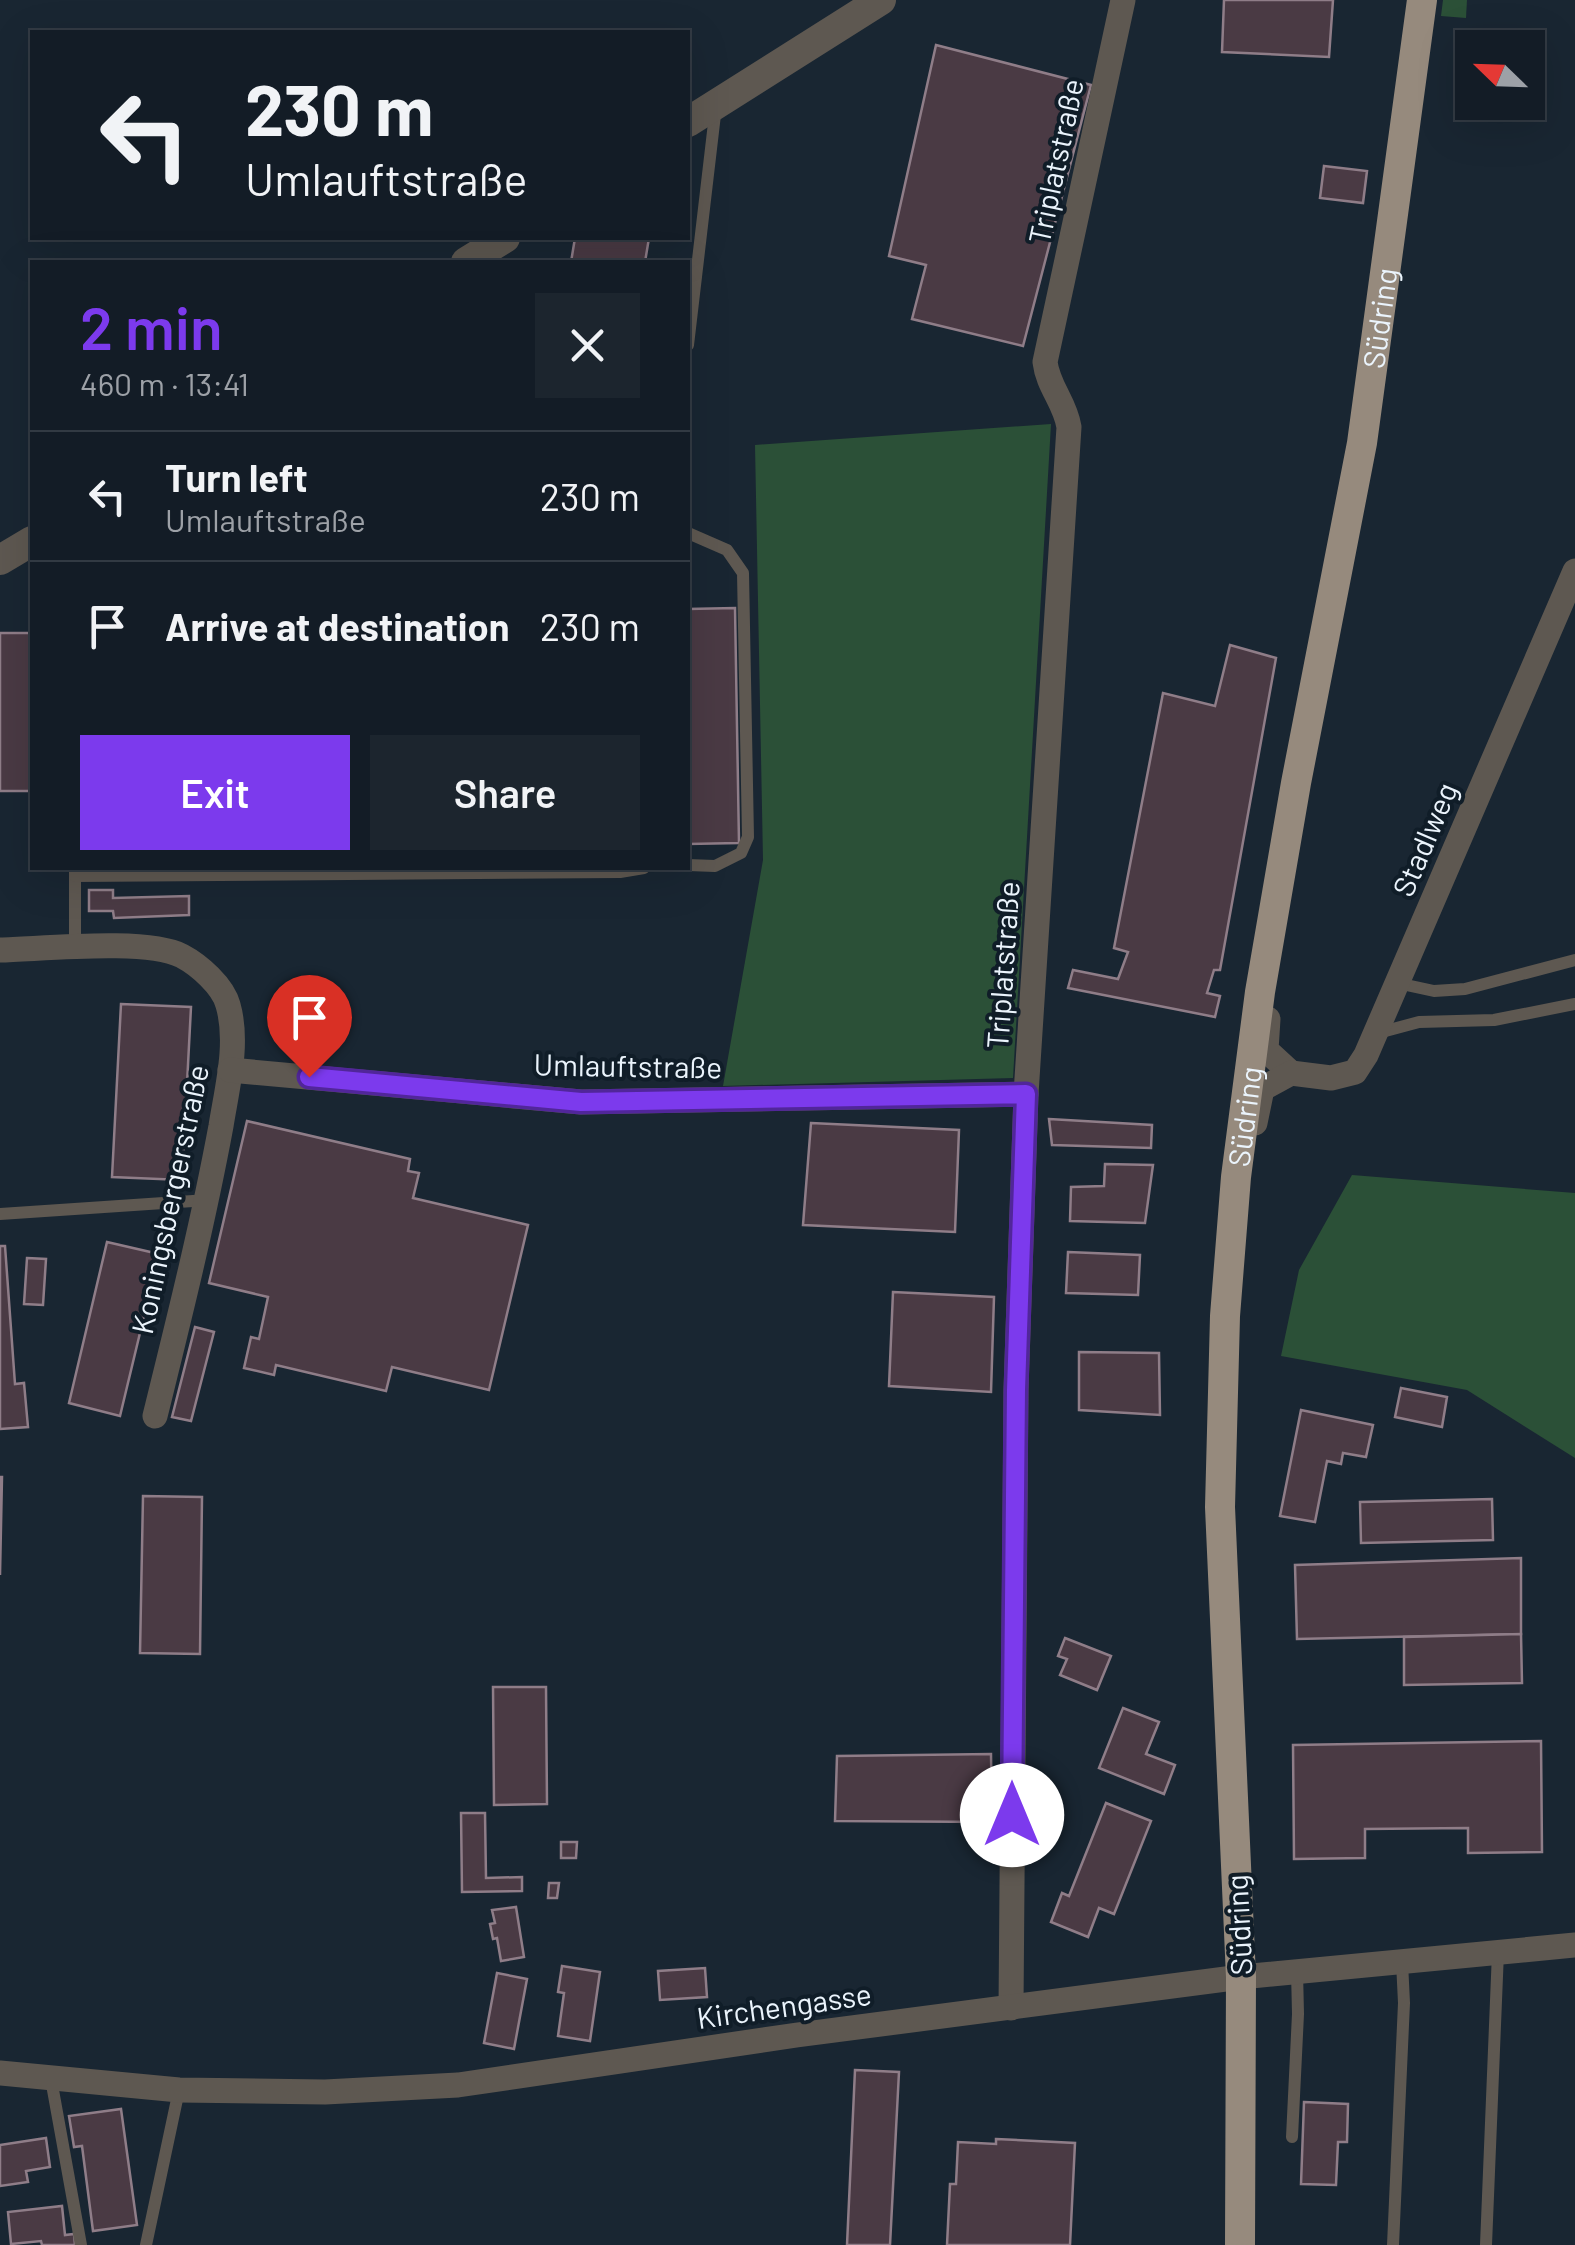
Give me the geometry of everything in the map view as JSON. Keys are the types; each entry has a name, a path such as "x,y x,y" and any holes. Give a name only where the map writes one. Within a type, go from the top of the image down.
{"main road":[{"name":"Südring","path":"1240,2245 1241,1976 1220,1508 1225,1316 1236,1178 1260,992 1362,443 1422,0"}],"street":[{"path":"690,121 881,0"},
{"name":"Triplatstraße","path":"1011,2008 1016,1390 1026,1094 1069,426 1066,410 1048,381 1046,362 1123,0"},
{"path":"469,260 502,240"},
{"path":"0,560 30,542"},
{"name":"Stadlweg","path":"1291,1073 1331,1078 1355,1072 1575,571"},
{"name":"Koningsbergerstraße","path":"0,950 152,949 180,954 206,974 228,1002 230,1070 208,1200 155,1416"},
{"path":"1236,1178 1253,1131 1262,1089 1291,1073 1266,1050 1269,1014 1260,992"},
{"name":"Umlauftstraße","path":"230,1070 581,1102 1026,1094"},
{"name":"Kirchengasse","path":"0,2073 179,2090 326,2092 458,2085 1241,1976 1575,1945"}],"lane":[{"path":"690,332 716,104"},
{"path":"690,534 727,550 743,573 748,837 741,854 715,866 690,864"},
{"path":"75,948 75,872 632,870"},
{"path":"1397,983 1434,991 1465,989 1575,960"},
{"path":"1375,1033 1419,1022 1494,1020 1575,1004"},
{"path":"0,1214 208,1200"},
{"path":"1486,2245 1498,1952"},
{"path":"1393,2245 1404,2003 1402,1962"},
{"path":"1292,2137 1298,2014 1296,1971"},
{"path":"51,2079 81,2245"},
{"path":"146,2245 179,2090"}],"green space":[{"path":"1443,0 1467,0 1466,18 1441,16"},
{"path":"1051,424 1013,1078 723,1086 763,860 755,445"},
{"path":"1352,1175 1575,1193 1575,1458 1467,1390 1281,1356 1299,1270"}],"building":[{"path":"1224,0 1333,0 1329,57 1222,52"},
{"path":"936,45 1091,85 1023,346 912,319 926,265 889,256"},
{"path":"1324,166 1367,171 1363,203 1320,198"},
{"path":"575,240 649,240 645,260 571,260"},
{"path":"735,608 739,843 690,844 690,609"},
{"path":"0,633 30,633 30,791 0,791"},
{"path":"1230,645 1276,658 1220,970 1214,970 1207,993 1220,996 1215,1017 1068,988 1073,970 1118,979 1128,952 1114,948 1163,693 1215,706"},
{"path":"89,890 113,890 113,898 189,896 189,915 114,918 113,911 89,911"},
{"path":"121,1004 191,1007 182,1180 112,1177"},
{"path":"1049,1119 1152,1125 1151,1148 1052,1145"},
{"path":"247,1121 410,1159 408,1171 419,1173 413,1198 528,1225 489,1390 392,1367 386,1391 276,1365 274,1375 244,1368 251,1337 259,1339 268,1297 209,1283"},
{"path":"811,1123 959,1130 955,1232 803,1225"},
{"path":"1105,1164 1153,1165 1145,1223 1070,1221 1071,1187 1104,1186"},
{"path":"107,1242 159,1254 120,1416 69,1403"},
{"path":"0,1246 5,1246 15,1384 24,1383 28,1427 0,1429"},
{"path":"1068,1252 1140,1255 1138,1295 1066,1293"},
{"path":"27,1258 46,1259 43,1305 24,1304"},
{"path":"893,1292 994,1297 991,1392 889,1386"},
{"path":"195,1327 214,1332 191,1421 172,1417"},
{"path":"1079,1352 1159,1353 1160,1415 1079,1410"},
{"path":"1401,1388 1447,1397 1442,1427 1395,1417"},
{"path":"1301,1410 1373,1425 1366,1457 1343,1453 1341,1464 1327,1461 1315,1522 1280,1516"},
{"path":"0,1477 2,1477 0,1575"},
{"path":"143,1496 202,1497 200,1654 140,1653"},
{"path":"1492,1499 1493,1540 1361,1543 1360,1502"},
{"path":"1521,1558 1521,1634 1297,1639 1295,1565"},
{"path":"1521,1634 1522,1683 1404,1685 1404,1637"},
{"path":"1065,1638 1111,1656 1097,1690 1060,1675 1067,1659 1058,1656"},
{"path":"493,1687 546,1687 547,1804 494,1805"},
{"path":"1123,1708 1159,1722 1146,1754 1175,1765 1164,1794 1099,1768"},
{"path":"1541,1741 1542,1852 1468,1853 1468,1828 1365,1829 1365,1858 1294,1859 1293,1745"},
{"path":"991,1754 992,1822 835,1821 837,1756"},
{"path":"1106,1803 1151,1821 1114,1914 1099,1908 1088,1937 1051,1922 1062,1893 1069,1896"},
{"path":"461,1813 485,1813 486,1878 522,1877 522,1891 462,1892"},
{"path":"561,1842 577,1842 576,1858 561,1858"},
{"path":"549,1883 559,1883 557,1898 548,1898"},
{"path":"516,1907 524,1957 501,1961 490,1924 495,1923 492,1910"},
{"path":"562,1966 600,1972 590,2041 558,2036 564,1993 558,1992"},
{"path":"705,1968 707,1997 660,2000 658,1971"},
{"path":"497,1973 527,1979 514,2049 484,2043"},
{"path":"855,2070 899,2072 890,2245 847,2245"},
{"path":"1304,2102 1348,2104 1347,2142 1338,2142 1336,2185 1301,2184"},
{"path":"121,2109 137,2225 93,2231 82,2146 74,2147 69,2116"},
{"path":"46,2138 50,2167 26,2171 28,2182 0,2186 0,2145"},
{"path":"996,2139 1075,2143 1070,2245 947,2245 950,2184 956,2184 958,2142 996,2144"},
{"path":"62,2206 65,2235 74,2234 75,2245 42,2245 41,2241 11,2244 8,2212"}],"route":[{"path":"309,1077 581,1102 1026,1094 1016,1390 1012,1815"}]}
